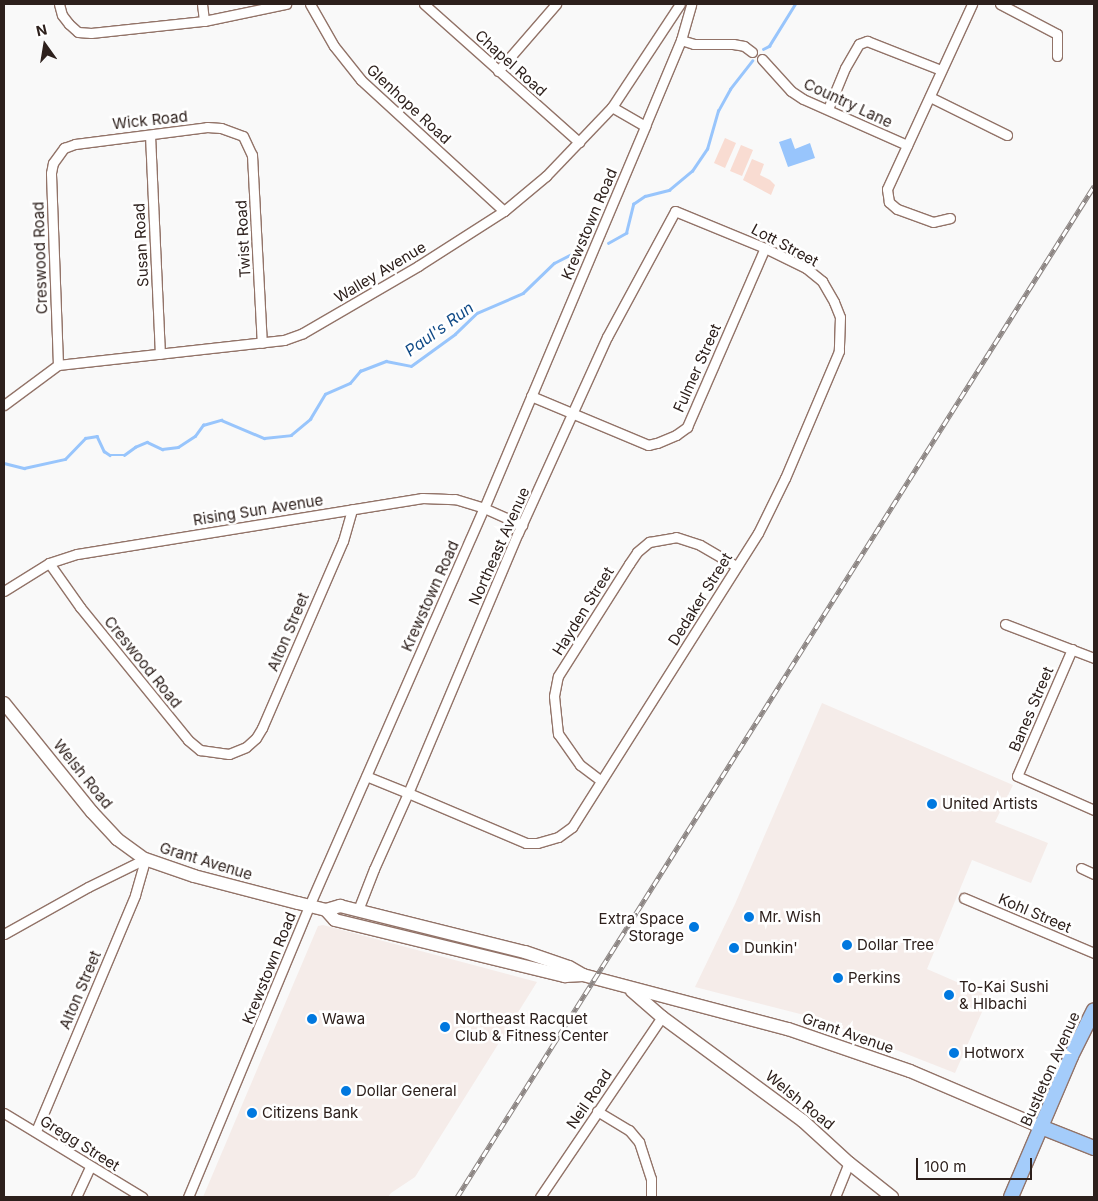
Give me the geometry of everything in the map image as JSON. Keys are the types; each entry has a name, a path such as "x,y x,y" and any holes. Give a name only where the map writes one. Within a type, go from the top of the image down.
{"main road":[{"name":"Welsh Road","path":"4,702 92,812 117,838 145,859"},
{"name":"Grant Avenue","path":"145,859 194,876 309,906 326,910 340,906 525,952 569,967 583,975 770,1024 847,1048 910,1072 1094,1148"},
{"name":"Grant Avenue","path":"326,910 335,920 565,976 583,975"},
{"name":"Welsh Road","path":"628,988 662,1017 803,1122 849,1163 892,1197"},
{"name":"Welsh Road","path":"674,1000 673,1014 683,1032"},
{"name":"Bustleton Avenue","path":"1011,1197 1071,1056 1094,1010"}],"street":[{"path":"59,4 62,15 78,32 91,33 204,21 286,4"},
{"path":"202,4 204,21"},
{"name":"Glenhope Road","path":"310,4 334,46 361,80 504,211"},
{"name":"Chapel Road","path":"424,4 579,142"},
{"path":"498,71 556,4"},
{"name":"Walley Avenue","path":"58,365 262,343 284,340 303,333 418,266 504,211 546,176 612,107 680,4"},
{"name":"Krewstown Road","path":"188,1197 309,906 484,508 681,40 691,4"},
{"path":"950,218 932,222 897,210 889,202 888,189 972,4"},
{"path":"1000,4 1057,34 1057,56"},
{"path":"681,40 694,44 734,44 744,46 752,52"},
{"path":"828,109 845,68 859,44 867,40 941,70"},
{"name":"Country Lane","path":"762,59 791,91 803,99 907,145"},
{"path":"930,97 1007,135"},
{"path":"612,107 645,126"},
{"name":"Wick Road","path":"61,152 64,148 82,143 221,128 243,136"},
{"name":"Susan Road","path":"150,135 160,354"},
{"name":"Twist Road","path":"243,136 252,154 262,343"},
{"name":"Creswood Road","path":"58,365 51,173 53,162 61,152"},
{"name":"Northeast Avenue","path":"358,910 522,525 607,337 675,210 686,214"},
{"name":"Lott Street","path":"686,214 806,268 822,281 834,302 840,317 841,330"},
{"name":"Fulmer Street","path":"531,396 648,444 668,440 687,427 765,248"},
{"name":"Dedaker Street","path":"408,793 530,842 558,837 572,827 758,533 839,351 841,330"},
{"path":"4,405 58,365"},
{"name":"Rising Sun Avenue","path":"4,592 49,563 76,554 422,498 455,499 484,508 522,525"},
{"name":"Alton Street","path":"232,753 246,747 256,738 262,728 343,541 352,509"},
{"name":"Hayden Street","path":"600,780 580,765 558,734 554,696 558,676 629,564 637,552 649,542 676,537 700,545 736,566"},
{"name":"Creswood Road","path":"49,563 80,607 188,740 200,750 232,753"},
{"path":"1005,624 1094,658"},
{"name":"Banes Street","path":"1072,649 1017,776 1094,810"},
{"path":"366,776 408,793"},
{"name":"Alton Street","path":"36,1131 134,895 145,859"},
{"name":"Grant Avenue","path":"4,934 88,887 145,859"},
{"path":"1080,868 1094,874"},
{"name":"Kohl Street","path":"964,898 1094,954"},
{"name":"Neil Road","path":"540,1197 662,1017"},
{"path":"597,1111 629,1130 639,1142 651,1179 651,1197"},
{"name":"Gregg Street","path":"4,1113 142,1197"},
{"path":"834,1197 849,1163"},
{"path":"76,1197 90,1167"}],"shaded area":[{"path":"725,138 736,143 725,168 714,163"},
{"path":"741,145 753,150 742,176 730,171"},
{"path":"752,159 764,164 760,175 775,185 771,195 743,180"},
{"path":"822,703 1013,785 995,822 1048,843 1031,883 972,860 927,969 989,996 955,1073 812,1017 695,987 735,904"},
{"path":"323,925 537,982 415,1177 388,1197 203,1197 318,926"}],"water":[{"path":"791,138 795,149 810,143 815,158 788,167 779,142"}],"waterway":[{"name":"Paul's Run","path":"763,49 769,46 795,4"},
{"name":"Paul's Run","path":"608,243 626,233 633,204 645,196 669,190 692,171 707,149 718,111 730,89 752,61"},
{"name":"Paul's Run","path":"4,463 24,468 65,459 85,438 97,436 104,451 110,455 124,455 135,447 147,442 162,449 178,447 195,436 203,425 221,420 264,438 291,435 310,419 325,394 350,383 360,371 386,361 411,366 455,334 477,313 523,293 554,263 578,251"}],"railway":[{"path":"457,1197 1094,186"}],"place":[{"name":"United Artists","path":"932,804"},
{"name":"Mr. Wish","path":"749,917"},
{"name":"Extra Space Storage","path":"694,927"},
{"name":"Dollar Tree","path":"847,945"},
{"name":"Dunkin'","path":"734,948"},
{"name":"Perkins","path":"838,978"},
{"name":"To-Kai Sushi & HIbachi","path":"949,995"},
{"name":"Wawa","path":"312,1019"},
{"name":"Northeast Racquet Club & Fitness Center","path":"445,1027"},
{"name":"Hotworx","path":"954,1053"},
{"name":"Dollar General","path":"346,1091"},
{"name":"Citizens Bank","path":"252,1113"}]}
